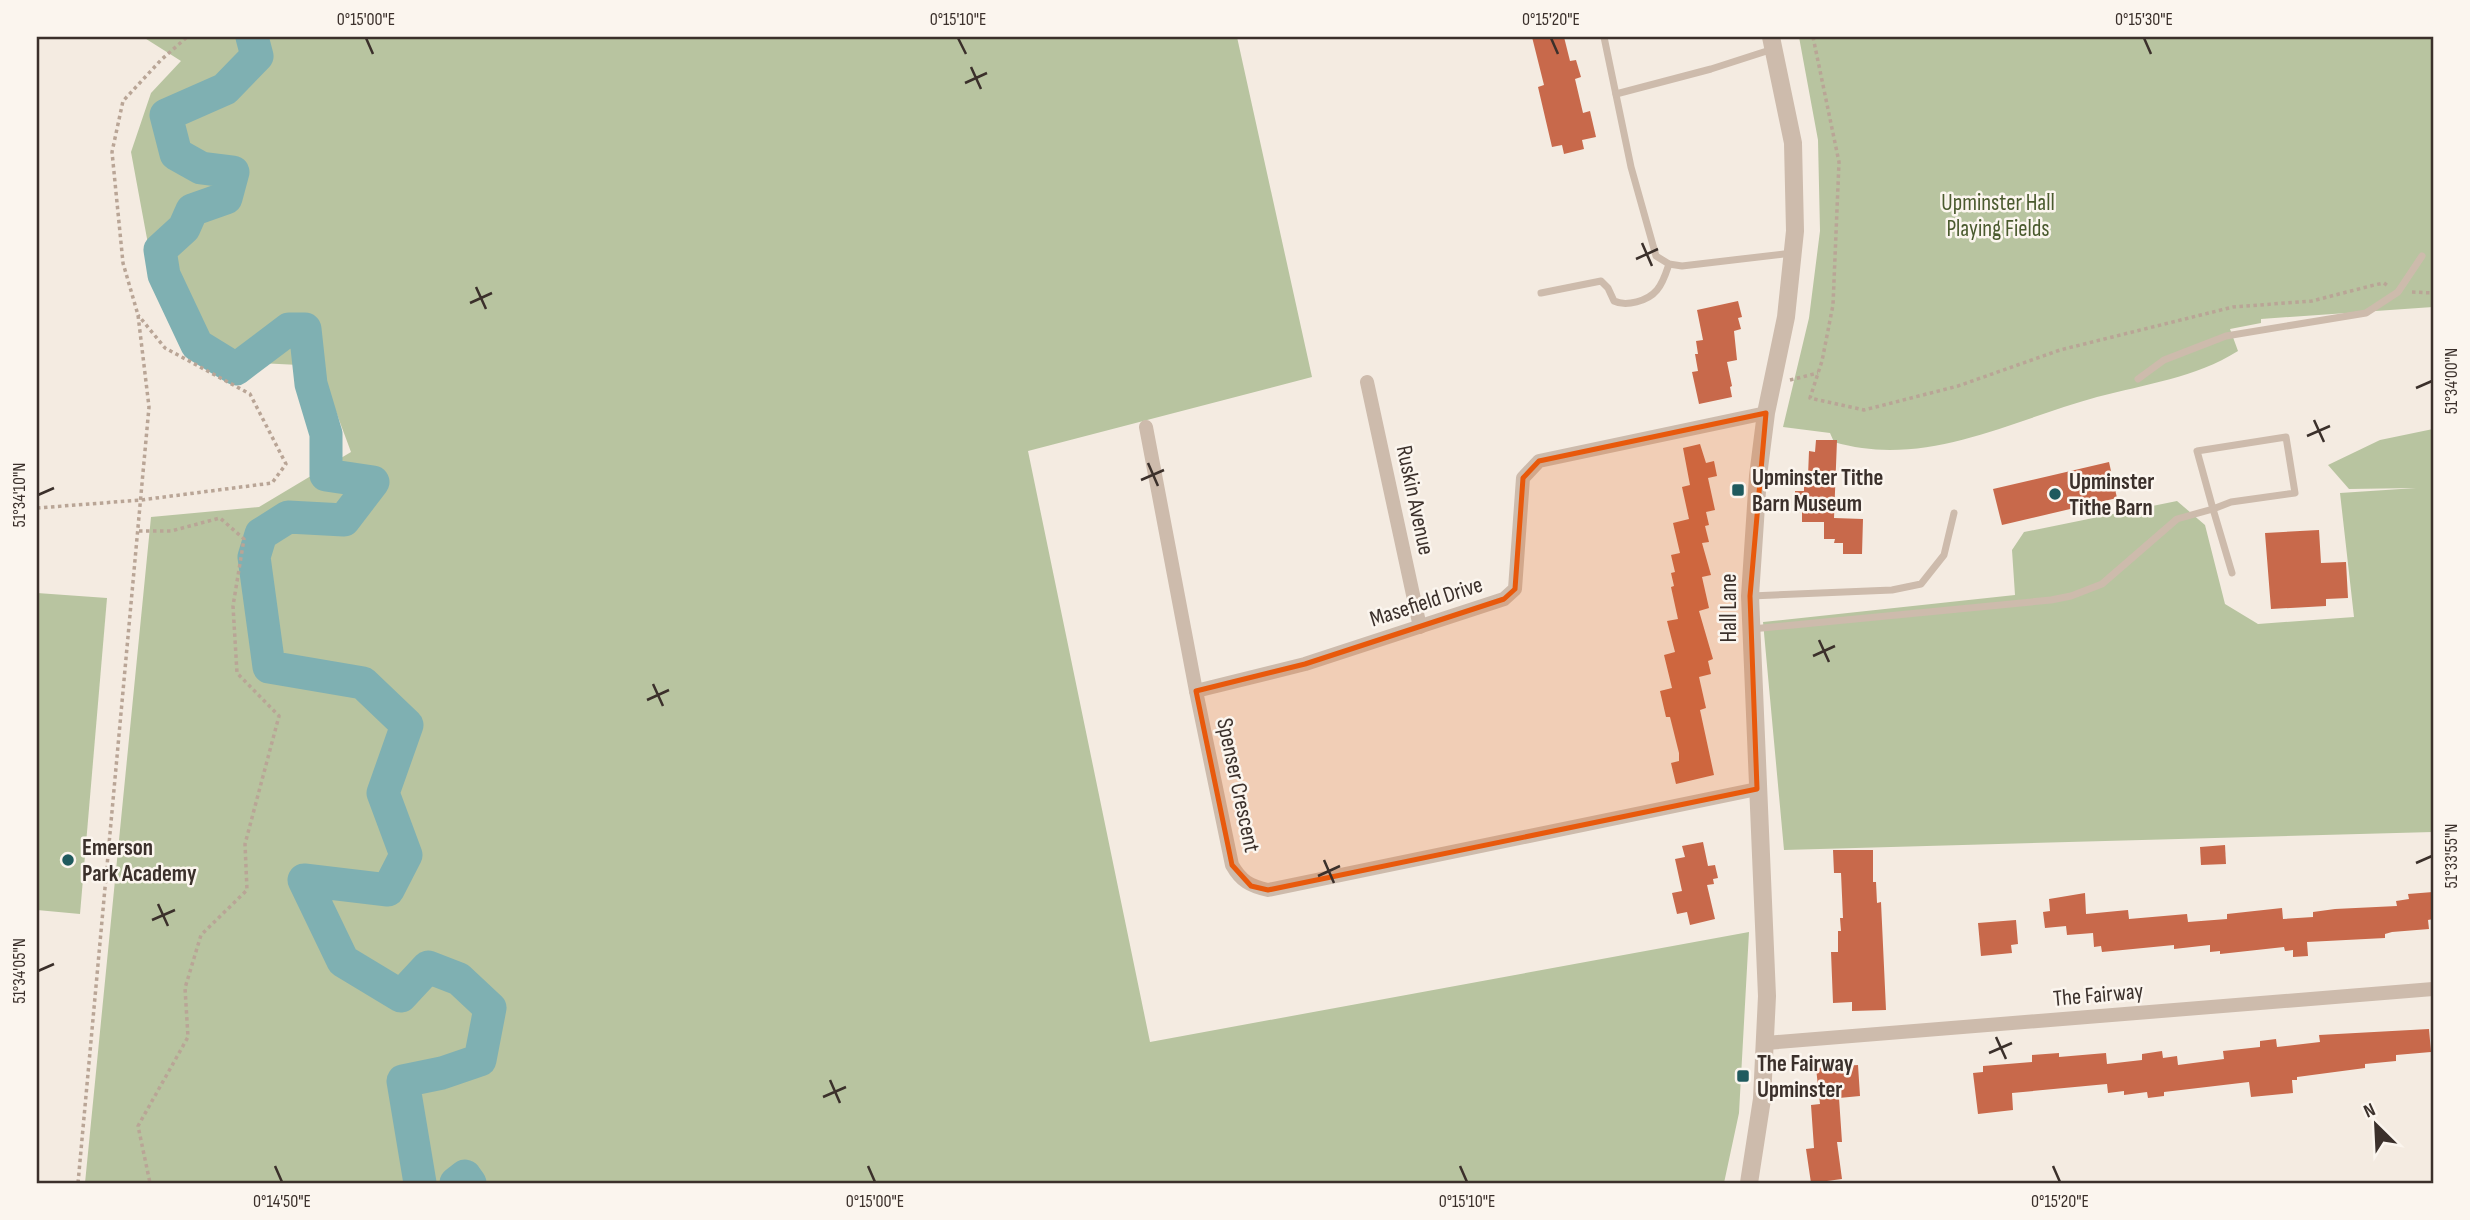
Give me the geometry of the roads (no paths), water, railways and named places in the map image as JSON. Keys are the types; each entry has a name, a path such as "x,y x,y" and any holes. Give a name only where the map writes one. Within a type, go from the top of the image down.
{"street":[{"name":"Hall Lane","path":"1749,1183 1762,1099 1766,1043 1762,838 1757,789 1750,596 1758,476 1766,413 1786,317 1796,231 1793,143 1772,43"},
{"name":"Ruskin Avenue","path":"1367,382 1420,627"},
{"name":"Masefield Drive","path":"1196,691 1305,664 1504,599 1515,589 1523,478 1539,461 1766,413"},
{"name":"Spenser Crescent","path":"1146,427 1232,865 1239,877 1251,886 1268,890 1757,789"},
{"name":"The Fairway","path":"1766,1043 2433,989"}],"lane":[{"path":"1604,37 1631,167 1656,256 1670,264 1682,266 1793,253"},
{"path":"1616,94 1711,69 1772,43"},
{"path":"2138,379 2164,359 2226,336 2366,313 2398,292 2422,256"},
{"path":"1541,293 1601,281 1614,301 1626,304 1640,300 1657,290 1670,264"},
{"path":"1751,629 2071,596 2102,584 2177,519 2213,509 2231,502 2295,493 2286,437 2197,451 2213,509 2232,573"},
{"path":"1750,596 1892,590 1921,584 1944,555 1954,513"}],"waterway":[{"path":"252,37 257,56 225,89 166,115 176,154 201,168 233,172 226,198 192,210 184,228 160,250 164,275 197,345 236,369 289,329 305,329 311,384 326,434 326,475 373,482 344,520 288,517 261,534 254,557 269,667 363,683 407,725 383,793 406,855 388,890 304,880 343,961 401,996 428,967 459,979 490,1008 480,1060 442,1073 403,1081 420,1183"},
{"path":"456,1183 465,1176 470,1183"}],"place":[{"name":"Upminster Tithe Barn Museum","path":"1738,490"},
{"name":"Upminster Tithe Barn","path":"2055,494"},
{"name":"Emerson Park Academy","path":"68,860"},
{"name":"The Fairway Upminster","path":"1743,1076"}],"park label":[{"name":"Upminster Hall Playing Fields","path":"1998,215"}]}
